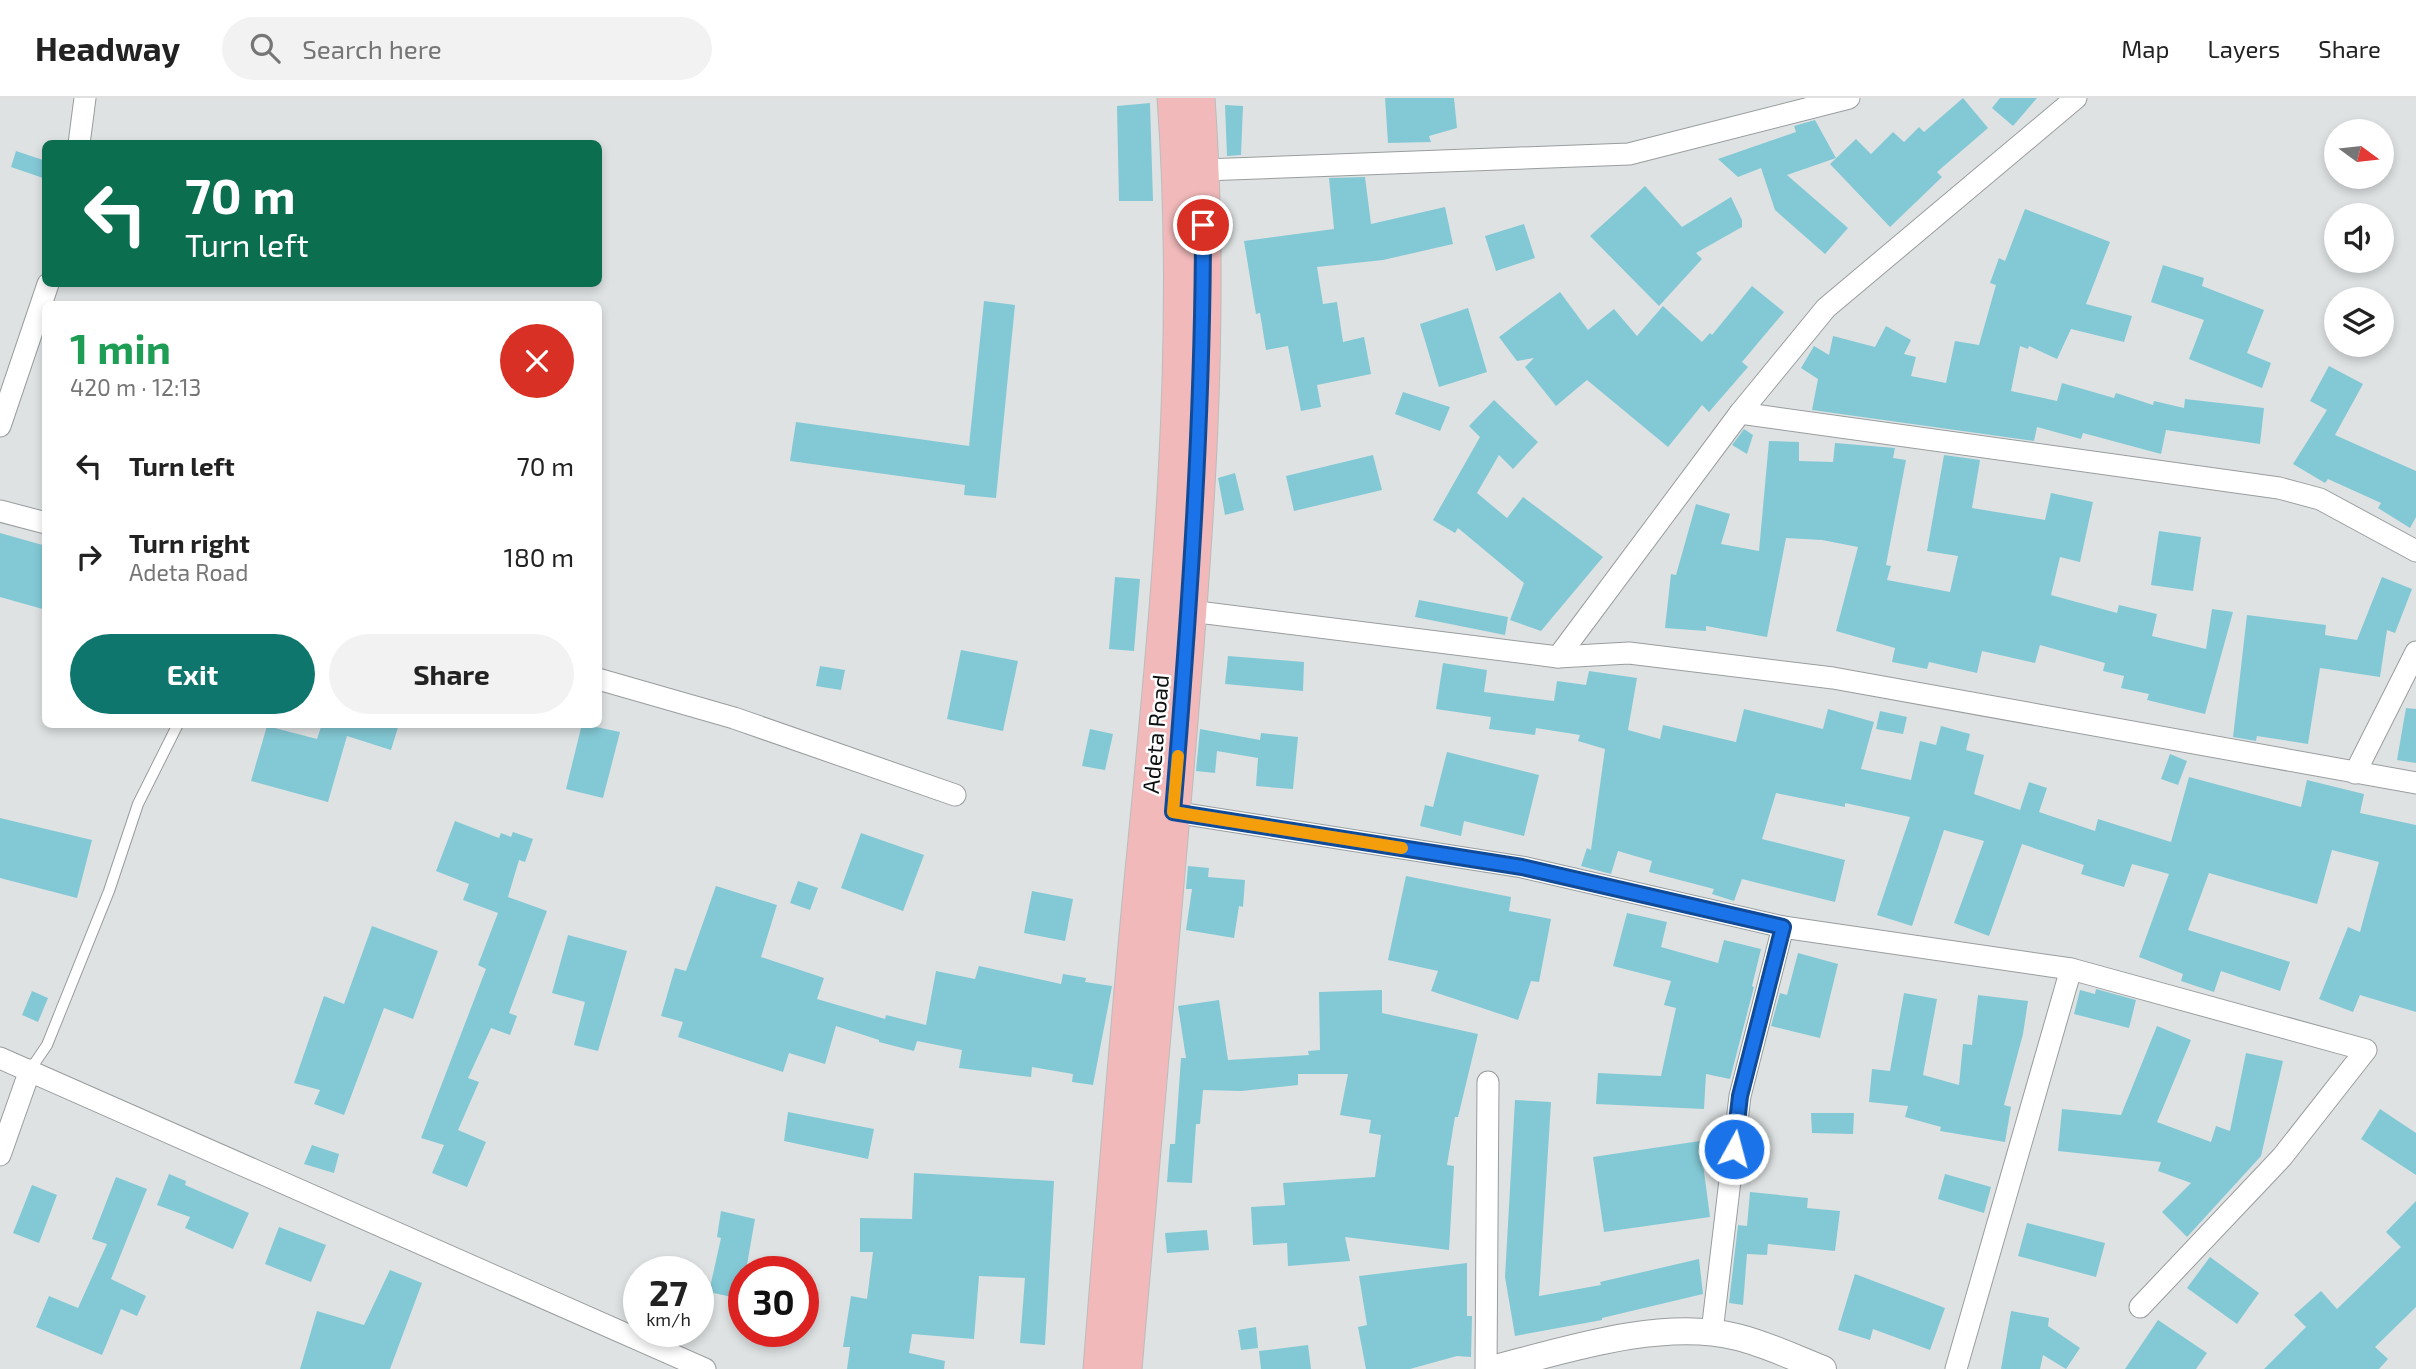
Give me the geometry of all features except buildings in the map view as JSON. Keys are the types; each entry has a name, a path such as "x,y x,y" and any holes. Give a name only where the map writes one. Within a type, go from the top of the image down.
{"main road":[{"name":"Adeta Road","path":"1100,1369 1124,1056 1167,610 1180,334 1180,171 1174,98"},
{"name":"Adeta Road","path":"1125,1369 1190,611 1204,334 1203,170 1198,98"}],"street":[{"path":"80,140 85,98"},
{"path":"1203,170 1629,154 1849,98"},
{"path":"1558,657 1740,413 1826,308 2076,98"},
{"path":"0,426 42,302"},
{"path":"1740,413 2279,488 2320,499 2416,551"},
{"path":"0,511 42,522"},
{"path":"1190,611 1558,657 1629,653 1833,678 2416,783"},
{"path":"2355,773 2416,652"},
{"path":"602,680 734,718 955,795"},
{"path":"1173,812 1522,867 1783,927 2071,969 2365,1050 2282,1157 2140,1307"},
{"path":"1712,1332 1740,1096 1783,927"},
{"path":"1956,1369 2071,969"},
{"path":"0,1058 705,1369"},
{"path":"0,1155 30,1070"},
{"path":"1486,1369 1488,1082"},
{"path":"1492,1369 1594,1343 1678,1332 1712,1332 1738,1337 1823,1369"}],"lane":[{"path":"30,1070 47,1045 109,891 138,804 176,728"}],"slow traffic":[{"path":"1178,756 1173,812 1402,848"}],"route":[{"path":"1203,225 1204,334 1190,611 1173,812 1522,867 1783,927 1740,1096 1734,1149"}]}
